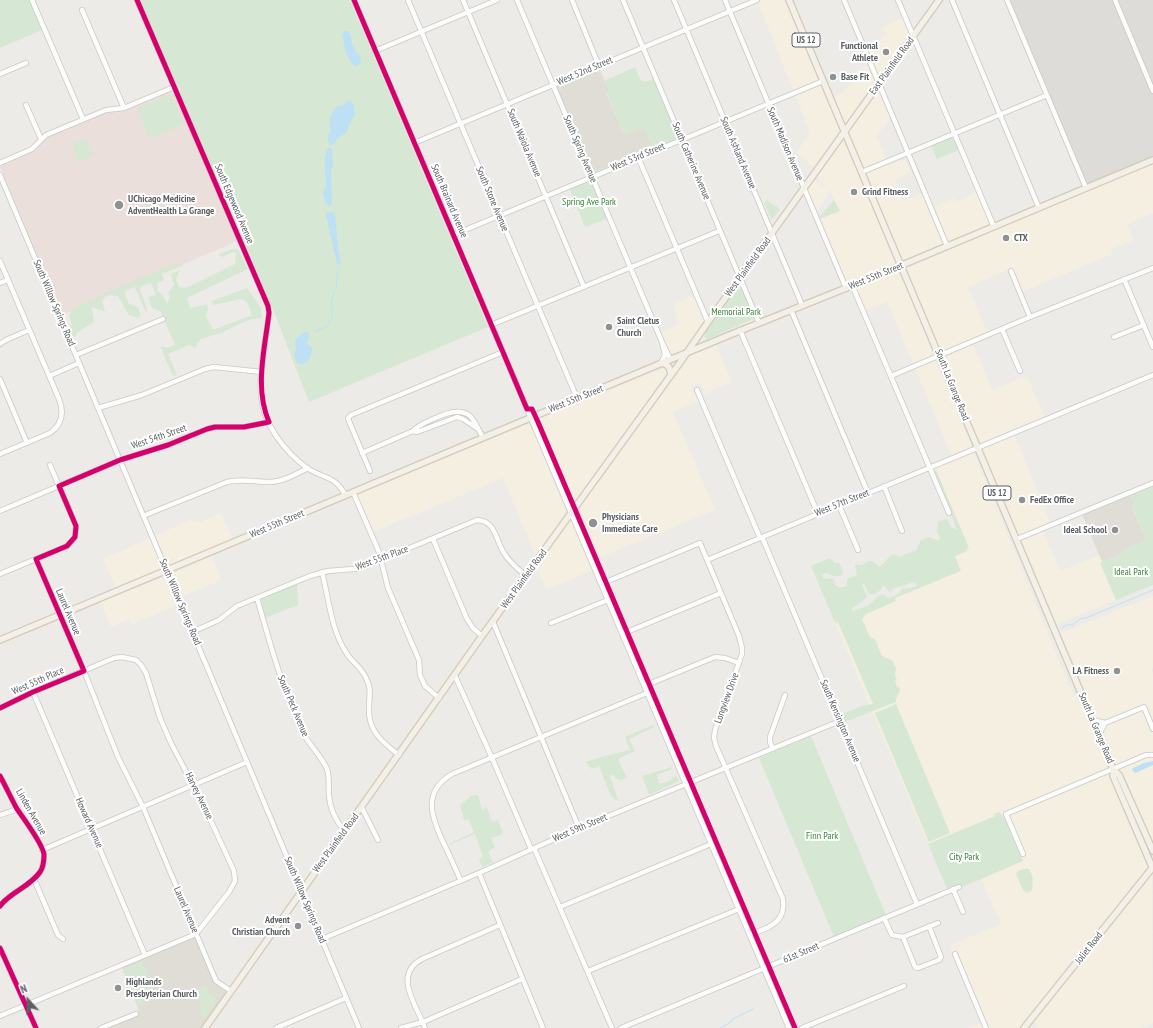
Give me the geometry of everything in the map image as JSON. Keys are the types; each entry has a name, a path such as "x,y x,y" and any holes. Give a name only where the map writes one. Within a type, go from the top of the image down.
{"main road":[{"name":"South La Grange Road","path":"789,0 1099,735 1114,770 1120,775 1152,844 1153,851"},
{"name":"East Plainfield Road","path":"845,132 939,0"},
{"name":"West Plainfield Road","path":"205,1028 362,808 492,622 671,376 708,322 845,132"},
{"name":"West 55th Street","path":"0,640 530,417 902,265 1153,160"},
{"path":"701,332 703,338 710,343"},
{"path":"661,363 669,366 671,376"},
{"name":"South La Grange Road","path":"1114,770 1113,776 1153,868"},
{"name":"Joliet Road","path":"1024,1028 1153,868"}],"street":[{"path":"32,0 83,120"},
{"name":"South Edgewood Avenue","path":"137,0 268,306 269,313 262,372 261,395 263,406 269,422 281,444 291,455 308,468 336,482 342,488 345,495"},
{"name":"South Brainard Avenue","path":"354,0 789,1028"},
{"name":"South Stone Avenue","path":"408,0 577,398"},
{"name":"South Waiola Avenue","path":"463,0 584,287"},
{"path":"375,51 497,0"},
{"name":"South Spring Avenue","path":"518,0 630,268 670,359"},
{"path":"572,0 599,66"},
{"name":"South Catherine Avenue","path":"623,0 759,323"},
{"name":"South Ashland Avenue","path":"674,0 802,306"},
{"name":"South Madison Avenue","path":"725,0 846,288"},
{"name":"West 52nd Street","path":"414,143 757,0"},
{"path":"844,0 947,246"},
{"path":"898,0 994,227"},
{"path":"952,0 1039,208"},
{"path":"1007,0 1086,188"},
{"path":"1115,0 1153,91"},
{"path":"82,10 124,108"},
{"path":"0,74 26,63"},
{"name":"West 53rd Street","path":"453,234 823,81"},
{"path":"0,163 32,149 46,135 110,108 124,108 174,87"},
{"path":"862,172 1046,95"},
{"path":"26,105 41,139"},
{"path":"638,157 708,322"},
{"name":"South Willow Springs Road","path":"0,176 1,182 76,355 359,1028"},
{"path":"492,325 720,231"},
{"path":"0,261 61,404 62,413 61,421 50,433 0,454"},
{"path":"891,376 1030,317 1153,268"},
{"path":"1011,271 1030,317"},
{"path":"1124,279 1153,347"},
{"path":"0,283 8,280"},
{"path":"852,285 949,513"},
{"path":"791,310 868,493"},
{"path":"76,355 163,319"},
{"path":"1114,337 1144,325"},
{"path":"1002,329 1020,371"},
{"path":"0,344 29,330"},
{"path":"740,330 818,514"},
{"name":"South Spring Avenue","path":"661,363 665,355 662,342"},
{"path":"370,471 349,421 348,418 351,415 503,352"},
{"path":"49,376 79,363"},
{"path":"98,408 142,394 205,369 214,367 262,372"},
{"name":"West 57th Street","path":"707,560 1153,375"},
{"path":"0,379 27,443"},
{"name":"South Kensington Avenue","path":"697,390 840,721 917,904"},
{"path":"362,453 443,419 465,416 483,438"},
{"name":"West 54th Street","path":"0,511 120,460 168,445 211,428 244,426 269,422"},
{"path":"0,574 66,546 75,537 76,526 50,465"},
{"path":"143,516 227,482 239,479 275,481 308,468"},
{"path":"1017,540 1153,483"},
{"path":"884,486 902,531"},
{"path":"353,492 379,552 388,588 419,660 420,676 425,686 439,698"},
{"path":"839,505 858,550"},
{"name":"West 55th Place","path":"192,632 219,620 237,606 310,576 322,572 354,569 380,560 477,520 484,521 490,525 507,558 526,576"},
{"path":"433,538 467,619 472,628 482,636"},
{"name":"Longview Drive","path":"601,584 700,543 742,642 739,663 715,730 714,738 725,769 782,899 784,910 779,919 772,925 749,934"},
{"name":"Laurel Avenue","path":"36,559 84,671 118,758 143,807 216,981 231,991"},
{"path":"322,572 334,626 347,654 367,679 371,692 369,708 371,723 383,743 399,754"},
{"path":"622,634 720,593"},
{"name":"South Peck Avenue","path":"257,598 275,663 286,694 305,737 324,762 329,778 330,806 338,824 345,832"},
{"path":"551,624 608,600"},
{"path":"492,622 579,828"},
{"path":"644,686 715,657 725,658 739,663"},
{"name":"West 55th Place","path":"0,708 114,658 129,658"},
{"name":"Harvey Avenue","path":"129,658 136,660 146,673 171,743 194,785 234,871 234,881 229,892 196,934"},
{"path":"455,676 560,907 612,1028"},
{"name":"Howard Avenue","path":"34,692 145,955"},
{"path":"461,881 434,821 431,806 433,795 440,784 448,777 647,693"},
{"path":"773,748 770,742 770,737 785,695"},
{"path":"1093,720 1105,723 1144,707 1153,729"},
{"name":"West 59th Street","path":"322,939 461,881 579,828 840,721"},
{"path":"1099,735 1105,723"},
{"path":"1022,854 1006,814 1146,756 1153,755"},
{"path":"42,850 247,762"},
{"name":"Linden Avenue","path":"0,776 44,854 42,869 34,880"},
{"path":"362,808 378,840"},
{"path":"0,814 18,810"},
{"path":"560,907 711,844"},
{"path":"479,873 543,1028"},
{"path":"0,906 9,897 34,880 58,935 63,939"},
{"name":"61st Street","path":"621,1028 959,887"},
{"path":"953,889 963,912"},
{"path":"588,971 739,909"},
{"path":"884,918 892,935 903,937 938,923"},
{"path":"426,1028 411,998 407,984 408,974 414,964 422,958 500,925"},
{"path":"903,937 915,967 918,968 939,960 942,957 929,926"},
{"path":"0,1016 196,934"},
{"path":"0,948 36,1028"},
{"path":"955,954 986,1028"},
{"path":"401,1028 423,1022 522,979"},
{"path":"802,1028 904,986"},
{"path":"276,1028 346,998"},
{"path":"101,1028 136,1014"}],"shaded area":[{"path":"757,0 787,0 841,132 815,168 796,153 810,133"},
{"path":"1004,0 1153,0 1153,157 1083,187"},
{"path":"904,17 911,36 845,130 831,98 843,93 852,82 857,70 869,65 863,51 876,46 885,34 882,27"},
{"path":"599,68 609,91 606,93 624,135 644,127 653,149 593,173 556,86"},
{"path":"883,85 894,111 877,136 888,165 905,159 911,173 895,180 903,201 928,191 934,206 954,198 956,202 981,190 995,224 903,263 848,132"},
{"name":"UChicago Medicine AdventHealth La Grange","path":"172,90 238,241 62,315 0,167 3,164 32,151 50,135 107,112"},
{"path":"845,134 901,265 846,287 818,219 839,210 830,191 816,210 808,191 809,187 815,181 825,187 826,184 818,178 818,175"},
{"path":"1153,161 1153,213 1127,224 1133,240 1111,250 1112,254 1022,292 1012,268 968,287 988,334 941,353 904,266"},
{"path":"902,266 939,355 914,366 887,302 864,311 854,286"},
{"path":"696,295 707,321 687,351 671,358 660,333 678,325 674,316 677,314 673,305"},
{"path":"973,343 992,390 1027,376 1045,419 978,446 941,356"},
{"path":"716,345 732,382 705,393 699,383 691,386 698,402 673,412 715,510 598,558 595,561 576,517 576,513 685,360 692,355"},
{"path":"936,361 938,365 971,445 968,449 952,456 915,368"},
{"path":"666,367 669,372 609,457 576,501 570,501 540,431 537,423 538,420"},
{"path":"526,425 531,426 565,509 564,517 536,557 503,478 373,532 356,494"},
{"path":"1014,434 1051,524 1018,538 980,448"},
{"path":"971,453 975,455 1070,687 1085,713 1106,763 1104,770 1113,770 1153,865 1024,1028 970,1028 981,1023 950,945 1001,924 981,879 1022,861 1003,816 999,812 995,816 928,844 835,623 961,571 955,556 967,552 966,549 969,548 935,468"},
{"name":"Ideal School","path":"1130,494 1134,502 1132,507 1146,540 1128,548 1117,556 1102,562 1082,514"},
{"path":"221,513 233,541 117,590 103,559 190,520 201,522"},
{"path":"571,519 593,570 546,590 536,566"},
{"path":"1043,531 1060,571 1099,555 1102,562 1100,563 1116,600 1057,624 1022,542 1023,540"},
{"path":"212,556 220,576 219,581 184,596 180,595 173,580 174,573"},
{"path":"161,578 171,589 177,605 132,624 129,619 111,627 100,602"},
{"path":"1153,596 1153,667 1151,669 1153,674 1153,843 1115,760 1061,633"},
{"path":"1152,872 1153,1023 1140,1028 1037,1028 1034,1020"},
{"path":"194,936 211,975 217,985 226,992 201,1028 105,1028 133,1017 139,1010 121,966"}],"green space":[{"path":"0,0 30,0 42,30 0,48"},
{"path":"140,0 350,0 488,327 309,402 274,312"},
{"path":"635,67 640,79 645,82 653,79 678,138 653,149 644,128 624,135 606,92 609,91 604,81"},
{"path":"171,94 184,124 149,139 137,108"},
{"path":"951,137 959,150 937,159 931,145"},
{"path":"85,138 93,156 76,163 76,154 72,144"},
{"name":"Spring Ave Park","path":"592,177 609,218 585,227 569,187"},
{"path":"766,200 780,209 772,220 764,203"},
{"path":"834,200 840,211 819,219 819,217"},
{"path":"237,248 248,269 187,298 190,308 207,304 208,308 206,316 213,330 252,315 247,302 241,299 213,305 212,301 247,288 261,308 262,318 248,320 221,333 201,339 195,348 189,345 168,354 177,375 173,376 160,346 167,348 175,345 160,311 152,308 148,297 156,295 151,283 141,286 140,290 147,309 146,313 135,287 124,292 129,304 138,307 141,316 137,318 128,314 118,296 106,295 102,301 105,312 92,307 94,322 73,337 69,327 72,325 69,316 74,307 173,264 185,265 162,274 164,280 157,283 158,292 161,293 167,303 170,298 168,293 174,285 171,274 180,270 176,279 179,287 186,288 235,264 236,252 222,257 218,254"},
{"name":"Memorial Park","path":"738,289 742,289 753,319 708,339 705,338 705,331 732,293"},
{"path":"936,470 969,548 966,549 967,551 955,556 961,571 895,598 896,601 866,614 862,619 870,637 875,639 881,654 892,660 896,668 895,676 897,680 895,681 897,687 899,686 900,691 896,702 845,722 842,714 862,706 873,704 838,622 835,623 811,566 830,558 835,563 839,563 843,571 842,575 836,576 826,573 822,575 823,578 834,579 835,585 840,588 847,586 847,579 857,575 855,564 862,565 868,561 873,561 880,567 890,556 895,554 900,557 916,550 921,540 930,537 938,541 940,538 937,532 938,522 947,519 951,527 957,530 934,472","holes":["915,582 917,586 907,589 903,588 898,594 889,598 883,594 878,596 869,605 853,611 851,609 863,601 867,596 862,585 864,583 869,594 874,594 881,590 883,585 890,592 895,588"]},
{"name":"Ideal Park","path":"1153,485 1153,585 1116,600 1100,563 1117,556 1128,548 1146,540 1132,506 1134,505 1130,494"},
{"path":"297,583 298,605 265,618 261,599"},
{"path":"896,704 950,833 929,842 875,713"},
{"path":"653,725 654,727 629,739 635,751 618,759 627,778 621,780 615,778 614,775 610,776 618,799 615,800 611,796 599,766 591,769 586,762 630,750 625,737"},
{"name":"Finn Park","path":"811,736 886,915 834,937 759,758"},
{"path":"671,767 672,769 657,775 659,783 667,782 676,775 679,781 649,795 642,776"},
{"path":"472,795 478,795 482,810 487,808 492,822 498,820 503,834 491,838 495,847 488,852 493,862 482,867 479,860 483,856 475,834 449,845 474,832 469,820 464,820 460,805"},
{"name":"City Park","path":"999,812 1004,817 1023,861 960,888 958,885 947,889 928,844 995,816 994,814"},
{"path":"1028,868 1033,881 1032,890 1027,893 1023,890 1016,874 1018,871"},
{"path":"142,961 152,995 145,1001 144,1004 139,1006 123,970"},
{"path":"206,986 208,992 218,1000 204,1019 200,1015 200,1005 194,989"}],"water":[{"path":"344,31 350,32 352,44 360,56 361,63 358,66 353,65 346,53 342,35"},
{"path":"348,101 354,105 355,115 351,120 347,132 331,145 328,141 328,135 331,131 329,122 332,112 334,109"},
{"path":"328,148 331,148 332,150 333,165 331,171 332,203 329,207 323,195 326,183 325,156"},
{"path":"333,212 335,214 341,263 338,265 326,216 326,213"},
{"path":"304,332 307,332 309,335 307,343 313,349 308,362 302,364 297,363 294,355 296,350 295,340"},
{"path":"1153,761 1153,765 1135,773 1132,770 1133,768 1144,763"}],"waterway":[{"path":"336,287 338,269"},
{"path":"331,305 335,290"},
{"path":"315,332 327,327 332,317 332,308"},
{"path":"1061,628 1069,624 1072,625 1080,619 1086,618 1153,590"},
{"path":"720,1028 731,1022 733,1019 753,1009"}],"cycle path":[{"path":"0,708 33,692 84,671 36,559 67,546 75,537 76,526 59,486 120,460 168,445 207,429 215,427 244,427 269,422 262,396 261,382 263,354 269,313 268,306 137,0"},
{"path":"354,0 527,409 532,409 538,422 795,1028"},
{"path":"0,776 17,809 43,849 44,854 42,868 36,877 4,901 0,906"},
{"path":"0,948 36,1028"}],"place":[{"name":"Functional Athlete","path":"886,52"},
{"name":"Base Fit","path":"833,77"},
{"name":"Grind Fitness","path":"854,192"},
{"name":"UChicago Medicine AdventHealth La Grange","path":"119,205"},
{"name":"CTX","path":"1006,238"},
{"name":"Saint Cletus Church","path":"609,327"},
{"name":"FedEx Office","path":"1022,500"},
{"name":"Physicians Immediate Care","path":"593,523"},
{"name":"Ideal School","path":"1115,530"},
{"name":"LA Fitness","path":"1117,671"},
{"name":"Advent Christian Church","path":"298,926"},
{"name":"Highlands Presbyterian Church","path":"118,988"}]}
